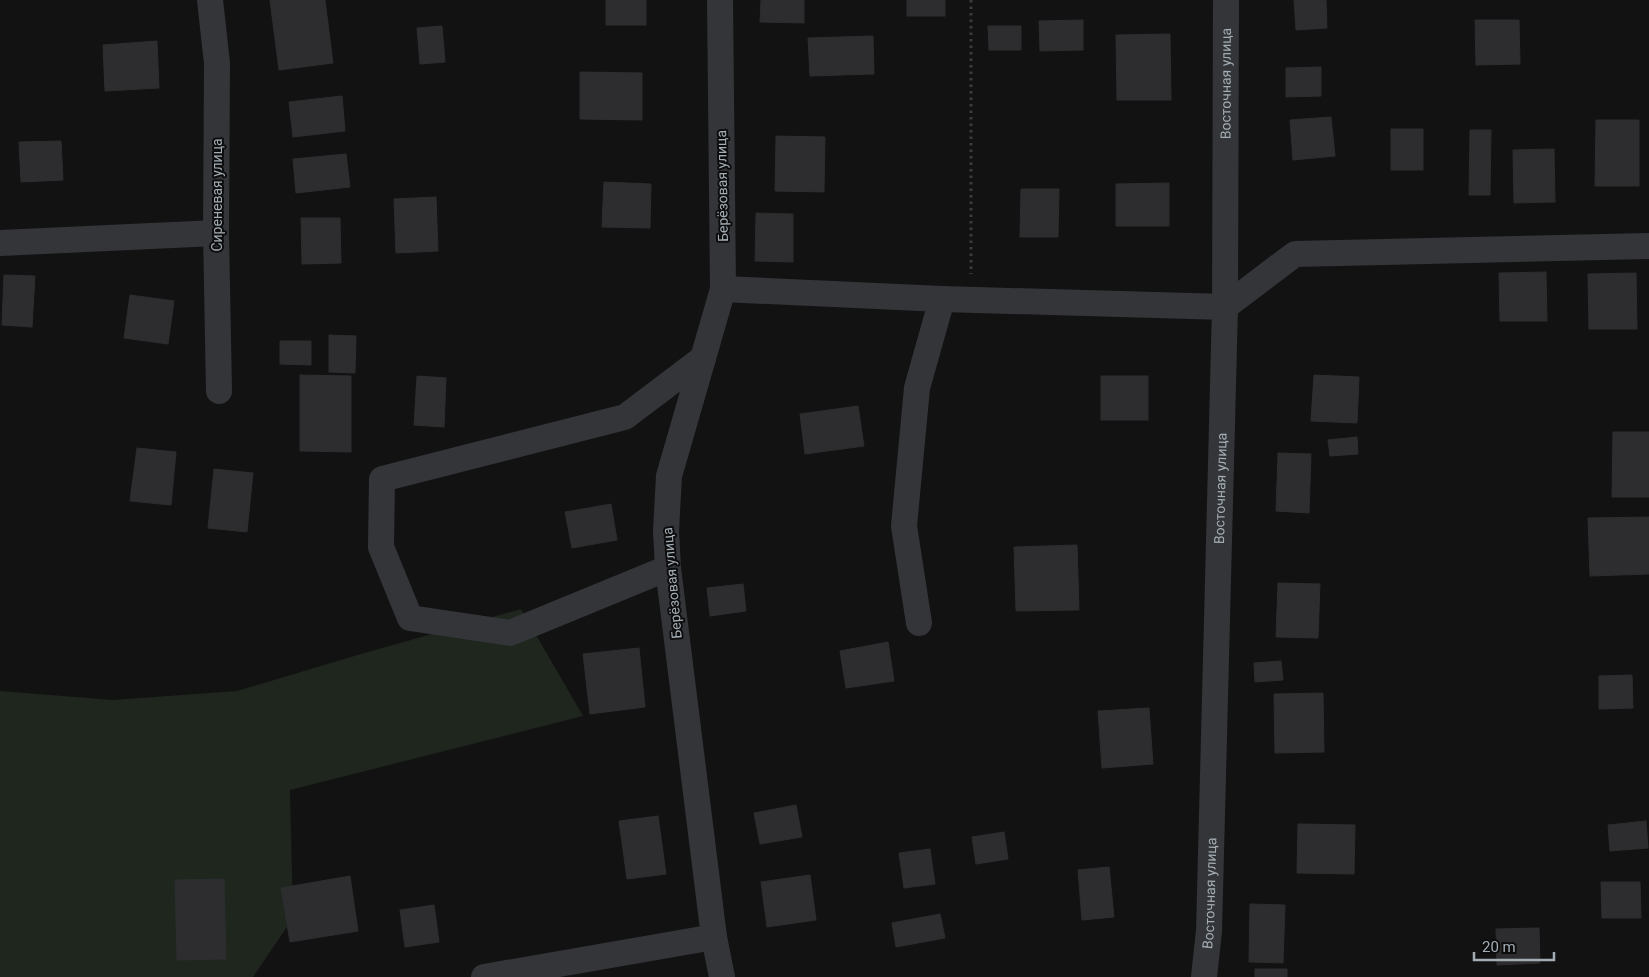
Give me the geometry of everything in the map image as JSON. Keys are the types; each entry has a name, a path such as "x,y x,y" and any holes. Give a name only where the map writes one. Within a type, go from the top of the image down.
{"street":[{"name":"Сиреневая улица","path":"210,0 217,62 216,233 219,391"},
{"name":"Берёзовая улица","path":"720,0 723,288 669,476 666,531 668,568 714,937 722,977"},
{"name":"Восточная улица","path":"1204,977 1209,931 1225,307 1226,0"},
{"path":"0,243 216,233"},
{"path":"723,288 972,300 1225,307 1295,254 1649,246"},
{"path":"919,623 904,526 917,388 942,298"},
{"path":"668,568 510,633 410,618 381,547 382,480 625,417 703,358"},
{"path":"484,977 714,937"}],"path":[{"path":"971,0 972,300"}],"shaded area":[{"path":"521,609 583,716 290,790 293,918 253,977 0,977 0,691 113,700 237,691"}],"building":[{"path":"270,0 325,0 333,63 279,70"},
{"path":"606,0 646,0 646,25 606,25"},
{"path":"761,0 804,0 804,23 760,22"},
{"path":"907,0 945,0 945,16 907,16"},
{"path":"1294,0 1326,0 1327,28 1296,30"},
{"path":"1083,20 1083,50 1040,51 1039,21"},
{"path":"1475,20 1519,20 1520,64 1476,65"},
{"path":"442,26 445,62 420,64 417,28"},
{"path":"988,26 1021,26 1021,50 989,50"},
{"path":"1170,34 1171,100 1117,100 1116,35"},
{"path":"873,36 874,74 810,76 808,38"},
{"path":"157,41 159,88 105,91 103,45"},
{"path":"1321,67 1321,96 1286,97 1286,68"},
{"path":"580,72 642,73 642,120 580,119"},
{"path":"342,96 345,131 293,137 289,102"},
{"path":"1331,117 1335,156 1293,160 1290,120"},
{"path":"1596,120 1639,120 1639,186 1595,186"},
{"path":"1391,129 1423,129 1423,170 1391,170"},
{"path":"1470,130 1491,130 1490,195 1469,195"},
{"path":"776,136 825,137 824,192 775,191"},
{"path":"61,141 63,180 21,182 19,142"},
{"path":"1554,149 1555,202 1514,203 1513,150"},
{"path":"346,154 350,187 296,193 293,159"},
{"path":"604,182 651,184 650,228 602,227"},
{"path":"1169,183 1169,226 1116,226 1116,184"},
{"path":"1021,189 1059,189 1058,237 1020,237"},
{"path":"436,197 438,251 396,253 394,199"},
{"path":"756,213 793,214 793,262 755,261"},
{"path":"301,218 340,218 341,263 302,264"},
{"path":"1546,272 1547,321 1500,321 1499,273"},
{"path":"1636,273 1637,329 1589,329 1588,274"},
{"path":"4,275 35,276 32,327 2,325"},
{"path":"130,295 174,301 168,344 124,338"},
{"path":"329,335 356,336 355,373 329,372"},
{"path":"280,341 311,341 311,365 280,364"},
{"path":"300,375 351,376 351,452 300,451"},
{"path":"1314,375 1359,377 1357,423 1311,421"},
{"path":"417,376 446,378 444,427 414,425"},
{"path":"1101,376 1148,376 1148,420 1101,420"},
{"path":"858,406 864,446 805,454 800,414"},
{"path":"1613,432 1649,432 1649,497 1612,497"},
{"path":"1357,437 1358,454 1330,456 1328,440"},
{"path":"137,448 176,452 171,505 130,501"},
{"path":"1278,453 1311,454 1309,513 1276,511"},
{"path":"214,469 253,473 247,532 208,528"},
{"path":"611,504 617,540 572,548 565,512"},
{"path":"1649,517 1649,574 1590,576 1588,518"},
{"path":"1077,545 1079,610 1016,611 1014,547"},
{"path":"1278,583 1320,584 1318,638 1276,637"},
{"path":"743,584 746,611 710,616 707,588"},
{"path":"888,642 894,681 846,688 840,651"},
{"path":"639,648 645,707 590,714 583,654"},
{"path":"1281,661 1283,680 1255,682 1254,663"},
{"path":"1632,675 1633,708 1599,709 1599,676"},
{"path":"1323,693 1324,752 1275,753 1274,694"},
{"path":"1149,708 1153,764 1102,768 1098,711"},
{"path":"796,805 802,837 760,844 754,813"},
{"path":"658,816 666,874 627,879 619,821"},
{"path":"1646,821 1648,848 1610,851 1608,825"},
{"path":"1298,824 1355,825 1354,874 1297,873"},
{"path":"1004,832 1008,859 976,864 972,837"},
{"path":"930,849 935,884 904,888 899,853"},
{"path":"1109,867 1114,917 1082,920 1078,870"},
{"path":"810,875 816,920 767,927 761,882"},
{"path":"350,876 358,931 290,942 281,888"},
{"path":"224,879 226,959 177,960 175,880"},
{"path":"1601,882 1640,882 1641,918 1602,918"},
{"path":"1250,904 1285,905 1283,963 1249,962"},
{"path":"434,905 439,942 405,947 400,910"},
{"path":"940,914 945,938 896,947 892,923"},
{"path":"1539,928 1540,963 1497,965 1496,929"},
{"path":"1255,969 1287,969 1287,977 1255,977"}]}
